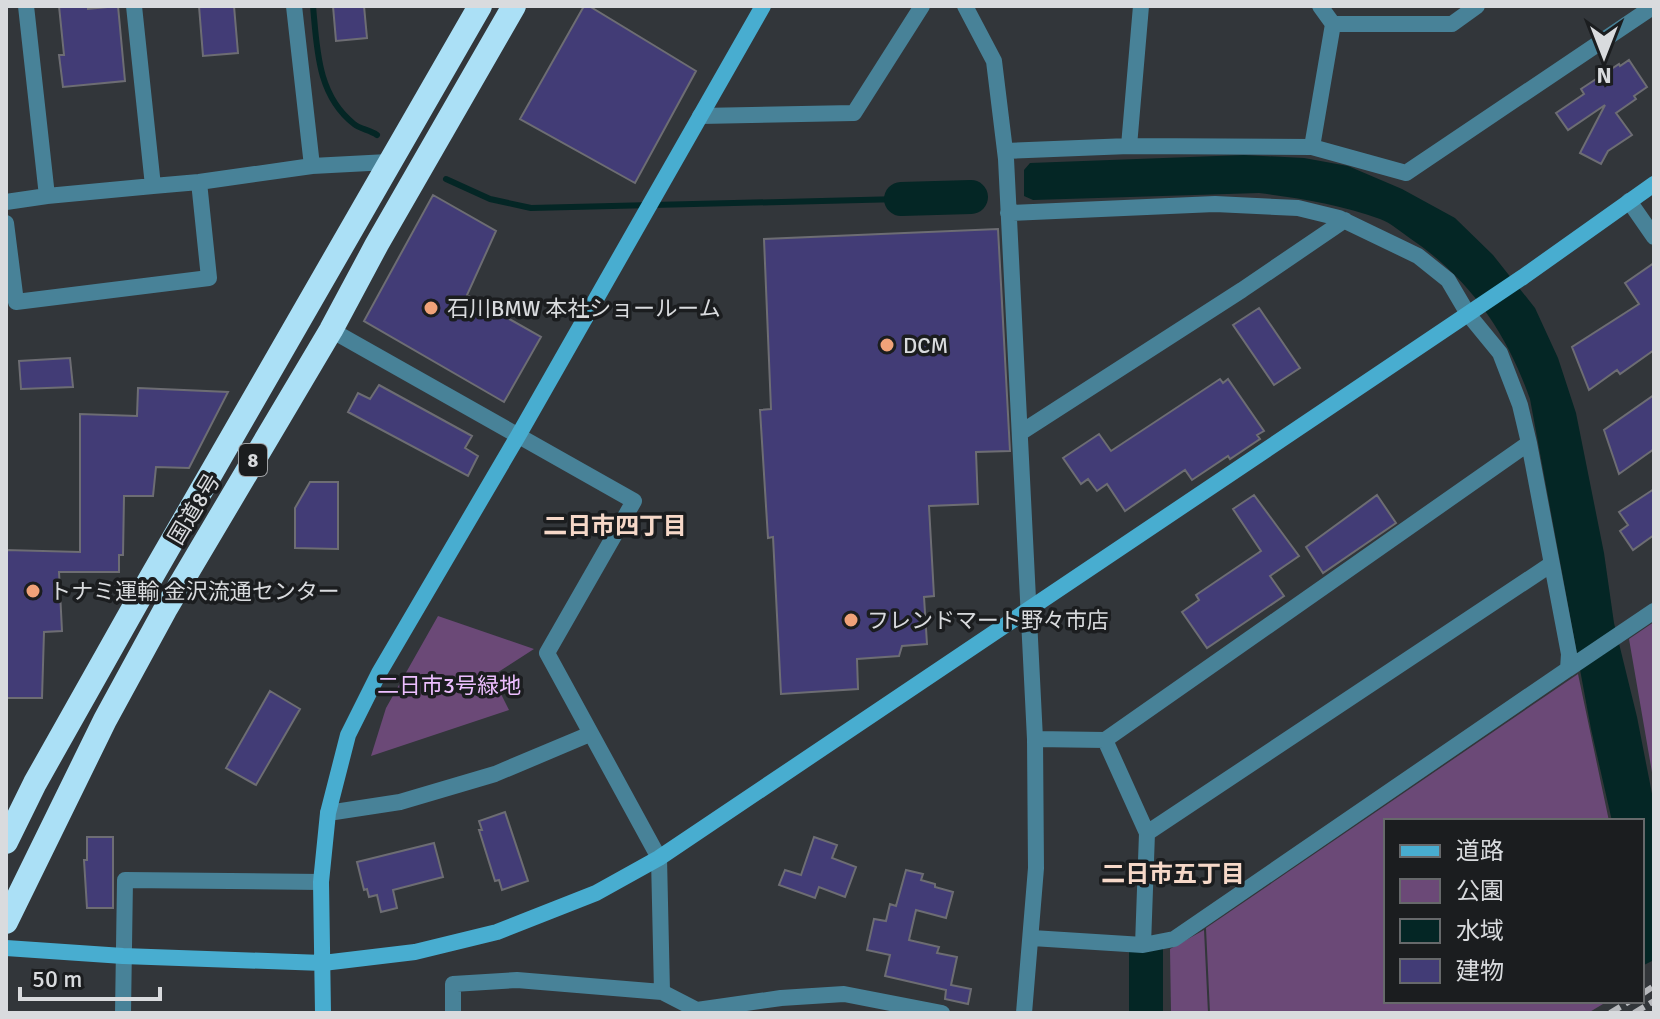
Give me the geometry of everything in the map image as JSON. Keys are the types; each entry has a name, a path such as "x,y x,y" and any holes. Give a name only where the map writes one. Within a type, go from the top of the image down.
{"highway":[{"name":"国道8号","path":"6,842 59,741 480,6"},
{"name":"国道8号","path":"6,922 105,720 150,638 331,330 514,6"}],"street":[{"path":"26,6 47,196"},
{"path":"134,6 153,186"},
{"path":"294,6 312,166"},
{"path":"323,1013 321,882 328,813 348,735 379,673 763,6"},
{"path":"700,116 854,113 922,6"},
{"path":"965,6 994,61 1005,155 1035,739 1036,868 1024,1013"},
{"path":"1129,146 1141,6"},
{"path":"1312,147 1333,24 1320,6"},
{"path":"1333,24 1452,24 1477,6"},
{"path":"1005,155 1129,146 1312,147 1406,173 1654,6"},
{"path":"6,202 199,182 312,166 388,162"},
{"path":"6,223 16,302 209,278 199,182"},
{"path":"6,948 123,956 323,963 415,952 497,932 596,893 659,858 1523,277 1654,184"},
{"path":"1629,201 1654,237"},
{"path":"1007,210 1215,204 1298,208 1345,220 1418,256 1448,280 1468,314 1500,353 1520,405 1569,654 1568,669"},
{"path":"1020,433 1345,220"},
{"path":"331,330 634,501 547,653 659,858 662,992"},
{"path":"1035,739 1105,740 1529,443"},
{"path":"1147,833 1550,565"},
{"path":"1032,938 1143,945 1174,939 1654,611"},
{"path":"328,813 400,802 495,774 590,734"},
{"path":"1105,740 1147,833 1143,945"},
{"path":"123,1013 125,880 321,882"},
{"path":"453,1013 453,984 517,980 662,992 697,1011 781,998 844,994 873,1007 942,1013"}],"green space":[{"name":"二日市3号緑地","path":"438,616 534,649 492,676 509,710 371,756 386,708"},
{"path":"1654,622 1654,784 1629,639"},
{"path":"1578,674 1609,819 1384,819 1384,1003 1605,1003 1588,1013 1210,1013 1206,928"},
{"path":"1204,930 1208,1013 1171,1013 1170,949"}],"water":[{"path":"1244,155 1304,158 1348,166 1402,189 1455,218 1493,255 1535,308 1558,358 1576,413 1604,553 1614,623 1654,804 1654,960 1644,965 1644,819 1612,819 1591,729 1530,399 1510,352 1484,309 1432,254 1388,223 1366,214 1259,193 1033,200 1024,196 1024,170 1030,163"}],"building":[{"path":"59,6 88,6 88,9 118,6 125,81 63,87 59,55 64,55"},
{"path":"199,6 234,6 238,53 203,56"},
{"path":"333,6 364,6 367,38 336,41"},
{"path":"584,6 589,6 696,71 635,183 520,119"},
{"path":"1629,60 1647,87 1616,113 1632,135 1608,151 1601,164 1580,153 1605,105 1568,130 1556,113 1584,94 1581,89"},
{"name":"石川BMW 本社ショールーム","path":"433,195 496,231 467,295 541,337 504,402 364,321"},
{"name":"DCM","path":"998,229 1010,451 976,452 978,504 929,506 934,596 924,597 927,644 902,646 899,656 857,659 858,689 781,694 773,537 768,538 760,410 771,409 764,239"},
{"path":"1654,263 1654,350 1620,374 1617,370 1589,390 1572,347 1639,304 1625,283"},
{"path":"1259,308 1300,368 1274,385 1233,325"},
{"path":"70,358 73,387 21,389 19,361"},
{"path":"1220,379 1223,383 1228,379 1264,431 1257,435 1260,439 1192,480 1185,470 1125,511 1107,484 1097,491 1088,479 1081,484 1063,458 1099,434 1111,451"},
{"path":"379,385 472,436 465,448 478,456 468,476 348,412 358,393 370,399"},
{"path":"138,388 228,392 189,468 156,467 153,496 124,496 123,555 119,555 119,572 59,572 62,631 44,632 42,698 6,698 6,550 80,552 80,414 137,416"},
{"path":"1654,395 1654,449 1619,474 1604,430"},
{"path":"310,482 338,482 338,549 295,548 295,508"},
{"path":"1654,489 1654,535 1633,550 1620,531 1628,525 1619,512"},
{"path":"1254,495 1299,556 1270,576 1284,596 1207,648 1182,612 1199,600 1196,595 1261,551 1233,509"},
{"path":"1377,495 1396,523 1323,573 1306,547"},
{"path":"270,691 300,709 256,785 226,768"},
{"path":"505,812 528,881 502,890 499,880 495,881 479,821"},
{"path":"87,837 113,837 113,908 87,908 84,860 87,860"},
{"path":"814,837 837,845 832,858 856,867 845,897 819,887 815,898 779,885 785,870 801,875"},
{"path":"434,843 443,877 393,890 397,908 381,912 377,895 369,897 367,889 364,890 357,862"},
{"path":"906,870 923,874 921,880 953,892 946,918 916,910 909,940 939,947 937,953 957,957 951,985 971,989 968,1004 945,999 946,990 885,976 890,955 867,950 874,919 886,921 890,904 896,906"}],"waterway":[{"path":"313,6 321,70 326,85 342,112 354,124 377,135"},
{"path":"446,179 490,199 531,208 901,199"},
{"path":"901,199 971,197"},
{"path":"1146,951 1146,1013"}],"railway":[{"path":"1644,993 1654,986"},
{"path":"1634,1013 1654,1001"},
{"path":"1610,1013 1627,1003"}],"place":[{"name":"石川BMW 本社ショールーム","path":"431,308"},
{"name":"DCM","path":"887,345"},
{"name":"トナミ運輸 金沢流通センター","path":"33,591"},
{"name":"フレンドマート野々市店","path":"851,620"}],"district":[{"name":"二日市四丁目","path":"615,526"},
{"name":"二日市五丁目","path":"1173,874"}]}
